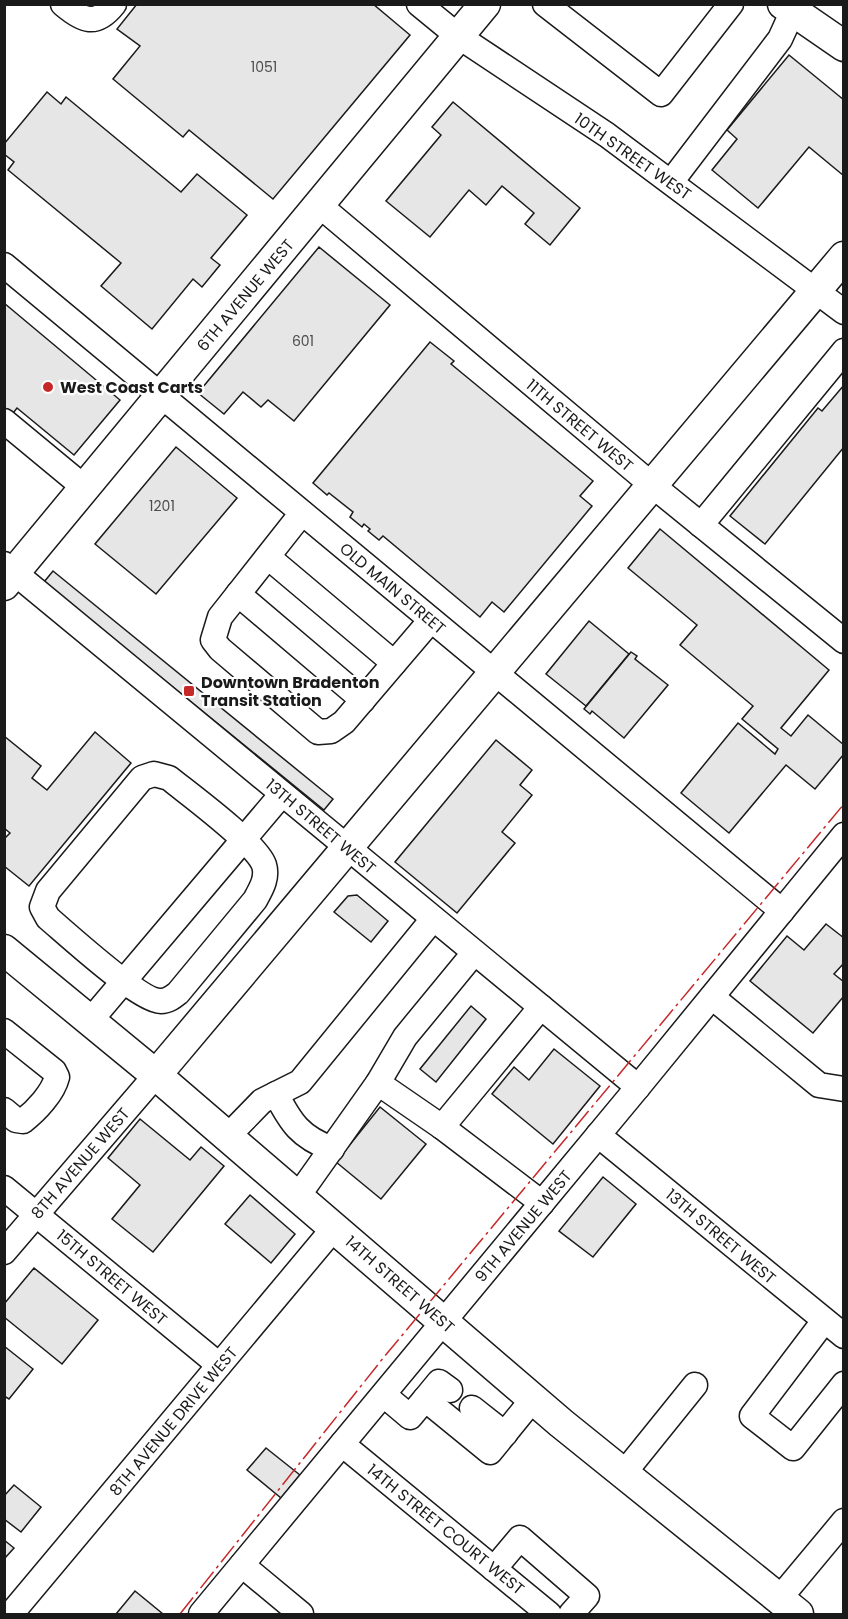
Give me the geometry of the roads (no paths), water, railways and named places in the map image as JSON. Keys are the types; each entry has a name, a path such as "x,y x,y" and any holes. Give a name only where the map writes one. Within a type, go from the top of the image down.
{"main road":[{"name":"6TH AVENUE WEST","path":"8,574 85,488 485,4"},
{"path":"797,6 843,30"},
{"path":"797,6 843,46"},
{"path":"156,1075 843,257"},
{"name":"14TH STREET WEST","path":"4,950 228,1136 533,1399 788,1607"}],"street":[{"path":"67,8 77,16 89,20 103,16 114,4"},
{"name":"10TH STREET WEST","path":"419,4 458,36 607,135 843,312"},
{"path":"545,4 660,94 731,4"},
{"path":"671,182 780,39 797,6"},
{"name":"11TH STREET WEST","path":"319,205 652,485 843,641"},
{"name":"OLD MAIN STREET","path":"4,265 782,911"},
{"path":"701,525 843,351"},
{"path":"4,421 85,488"},
{"path":"302,513 220,616 213,640 220,649 303,720 318,732 331,731 344,722 431,620"},
{"path":"268,557 394,663"},
{"name":"13TH STREET WEST","path":"8,574 282,794 638,1087"},
{"path":"238,594 363,700"},
{"path":"154,774 169,778 244,839 264,864 264,884 255,900 178,993 170,999 160,1001 147,998 124,981 48,918 42,907 48,891 142,778 154,774"},
{"path":"90,1021 282,794"},
{"name":"9TH AVENUE WEST","path":"201,1614 842,839"},
{"path":"228,1136 262,1101 300,1082 433,919"},
{"path":"298,1196 378,1083 405,1037 474,953"},
{"path":"712,997 819,1085 843,1089"},
{"path":"442,1126 541,1007"},
{"path":"4,1030 54,1071 57,1077 55,1086 23,1121 16,1120 4,1110"},
{"name":"8TH AVENUE WEST","path":"4,1252 156,1075"},
{"path":"378,1083 442,1126 542,1203"},
{"path":"276,1094 291,1122 304,1135 332,1149"},
{"name":"13TH STREET WEST","path":"598,1135 843,1336"},
{"name":"15TH STREET WEST","path":"4,1188 219,1365"},
{"name":"8TH AVENUE DRIVE WEST","path":"11,1614 334,1228"},
{"path":"824,1321 752,1416 792,1448 843,1384"},
{"path":"384,1395 410,1417 439,1382 450,1390"},
{"path":"624,1473 695,1385"},
{"path":"425,1399 490,1452 533,1399"},
{"path":"472,1408 505,1434"},
{"name":"14TH STREET COURT WEST","path":"342,1444 549,1614"},
{"path":"788,1607 843,1521"},
{"path":"494,1569 520,1538 586,1596 572,1614"},
{"path":"242,1565 301,1614"}],"place":[{"name":"West Coast Carts","path":"48,387"},
{"name":"Downtown Bradenton Transit Station","path":"189,691"}]}
